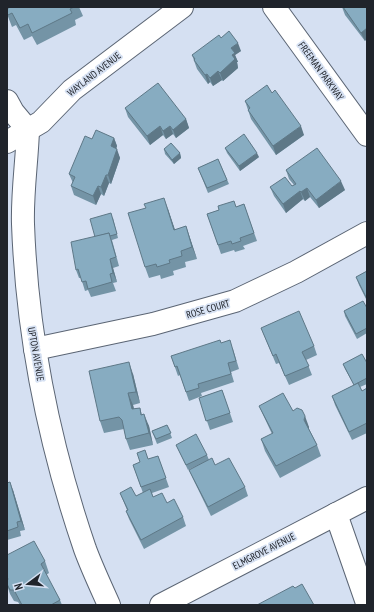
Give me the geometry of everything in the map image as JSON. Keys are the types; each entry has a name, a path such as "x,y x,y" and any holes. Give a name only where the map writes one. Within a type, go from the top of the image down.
{"street":[{"name":"WAYLAND AVENUE","path":"7,142 41,122 72,90 182,7"},
{"name":"FREEMAN PARKWAY","path":"274,7 367,135"},
{"path":"7,101 13,112 28,130"},
{"name":"UPTON AVENUE","path":"28,130 23,222 30,316 35,349 49,423 68,495 86,551 109,605"},
{"name":"ROSE COURT","path":"35,349 153,324 235,302 296,272 367,233"},
{"name":"ELMGROVE AVENUE","path":"161,605 367,498"},
{"path":"336,514 367,603"}],"building":[{"path":"10,7 74,7 70,9 72,13 32,33 28,24 20,28 12,13 8,15 7,9"},
{"path":"343,7 367,7 367,28 361,33"},
{"path":"229,31 238,43 231,48 235,53 232,55 235,59 220,73 218,71 210,78 207,74 205,75 192,55 219,35 221,38"},
{"path":"158,83 186,119 173,130 170,126 163,131 160,126 147,136 125,108"},
{"path":"267,85 272,93 275,90 301,126 273,146 248,110 250,108 245,101"},
{"path":"96,130 114,138 111,146 117,149 108,175 106,175 101,187 98,186 93,196 71,186 75,177 69,174 85,136 92,139"},
{"path":"244,134 257,153 239,166 225,148"},
{"path":"171,143 180,153 172,160 164,149"},
{"path":"317,148 341,181 316,200 307,188 301,192 300,191 283,204 270,187 285,177 292,186 296,184 286,170"},
{"path":"218,159 227,180 207,188 198,168"},
{"path":"164,198 174,230 186,226 192,247 181,251 182,256 169,260 170,263 157,267 156,264 145,267 128,213 146,208 144,204"},
{"path":"234,201 236,207 244,204 254,233 240,238 241,241 232,244 231,241 218,245 207,214 219,210 218,206"},
{"path":"111,213 117,234 110,236 109,233 95,237 90,219"},
{"path":"109,233 116,257 110,259 113,273 110,274 112,282 88,289 86,281 82,282 78,269 76,270 71,242"},
{"path":"367,271 367,299 356,277"},
{"path":"363,301 367,308 367,328 356,334 344,311"},
{"path":"299,311 314,346 302,352 309,366 285,376 276,354 273,356 261,328"},
{"path":"220,340 221,343 230,340 236,361 228,363 231,374 198,384 199,388 186,392 177,366 175,367 171,356"},
{"path":"362,354 367,363 367,378 354,385 343,364"},
{"path":"129,362 136,392 128,393 132,409 140,408 141,415 144,414 149,433 126,439 122,420 119,417 100,421 89,371"},
{"path":"358,383 362,391 367,388 367,423 349,432 332,396"},
{"path":"222,390 230,413 206,421 199,398"},
{"path":"283,393 293,411 297,408 302,410 305,416 304,420 317,445 276,466 261,439 273,433 259,406"},
{"path":"167,425 171,433 156,439 152,431"},
{"path":"196,434 207,455 186,465 176,445"},
{"path":"145,450 148,459 158,456 166,478 141,487 133,465 140,462 137,453"},
{"path":"212,458 215,465 229,458 245,487 208,507 189,470"},
{"path":"10,482 21,521 17,522 18,527 7,531 7,483"},
{"path":"131,487 136,496 150,489 153,497 162,493 167,503 174,499 183,517 141,540 126,511 128,510 120,493"},
{"path":"34,541 45,561 41,564 60,600 51,605 22,605 14,590 10,590 7,584 7,555"},
{"path":"302,584 314,605 257,605 293,586 295,588"}]}
